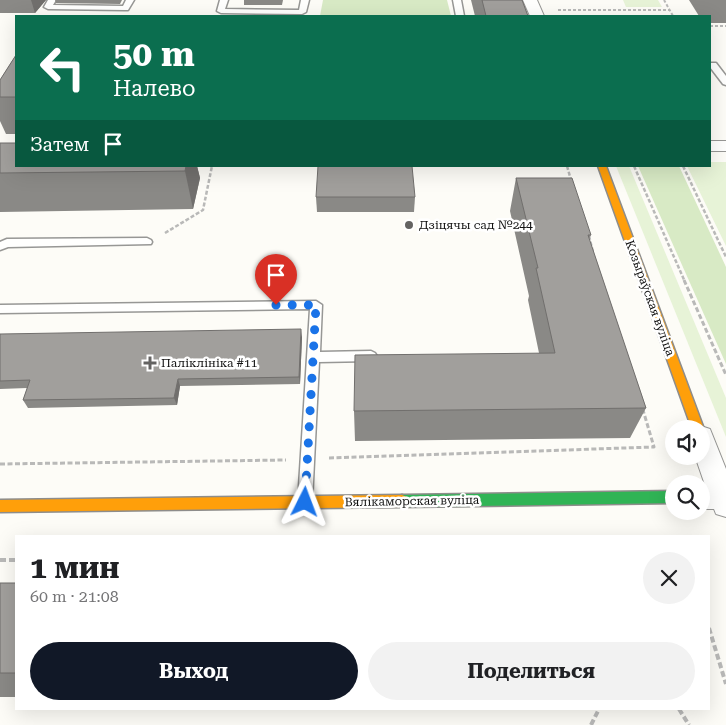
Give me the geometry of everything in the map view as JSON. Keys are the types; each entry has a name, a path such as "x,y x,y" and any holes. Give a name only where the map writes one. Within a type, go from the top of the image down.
{"street":[{"path":"530,0 537,15"},
{"path":"711,146 726,146"},
{"name":"Козыраўская вуліца","path":"602,167 695,420"},
{"path":"709,465 719,499"},
{"name":"Вялікаморская вуліца","path":"0,506 665,497"}],"lane":[{"path":"50,4 125,8 130,0"},
{"path":"224,0 221,11 302,12"},
{"path":"302,12 305,0"},
{"path":"457,0 460,15"},
{"path":"50,4 59,15"},
{"path":"290,15 302,12"},
{"path":"713,64 726,82"},
{"path":"0,246 7,243 147,242"},
{"path":"0,309 316,305 305,502"},
{"path":"313,357 383,356"}],"path":[{"path":"664,0 672,15"},
{"path":"555,5 557,10 669,10"},
{"path":"711,26 726,26"},
{"path":"147,242 203,210 212,167"},
{"path":"567,167 573,185"},
{"path":"634,167 726,375"},
{"path":"683,167 726,257"},
{"path":"587,232 596,260"},
{"path":"640,401 654,448"},
{"path":"0,560 15,560"},
{"path":"710,631 726,684"},
{"path":"591,725 598,710"},
{"path":"680,710 689,725"}],"green space":[{"path":"323,0 447,0 451,15 320,15"},
{"path":"623,0 658,0 662,7 626,7"},
{"path":"711,162 726,162 726,246 687,167 711,167"},
{"path":"616,167 629,167 726,398 726,437"},
{"path":"638,167 679,167 726,267 726,364"}],"building":[{"path":"482,0 522,0 528,15 486,15"},
{"path":"15,57 15,97 0,97 0,80"},
{"path":"0,143 15,143 15,167 186,167 185,171 0,173"},
{"path":"318,167 412,167 415,197 316,197"},
{"path":"516,178 572,178 591,235 588,235 646,408 354,411 355,355 555,353 536,268 538,268"},
{"name":"Паліклініка #11","path":"301,329 299,377 178,379 174,398 23,400 30,380 0,381 0,334"},
{"path":"0,583 15,583 15,673 0,673"}],"traffic: fast":[{"path":"402,501 665,497"}],"traffic: slow":[{"path":"602,167 695,420"},
{"path":"0,506 402,501"}],"place":[{"name":"Дзіцячы сад №244","path":"409,225"},
{"name":"Паліклініка #11","path":"150,363"}],"route":[{"path":"276,305 316,305 305,502"}]}
